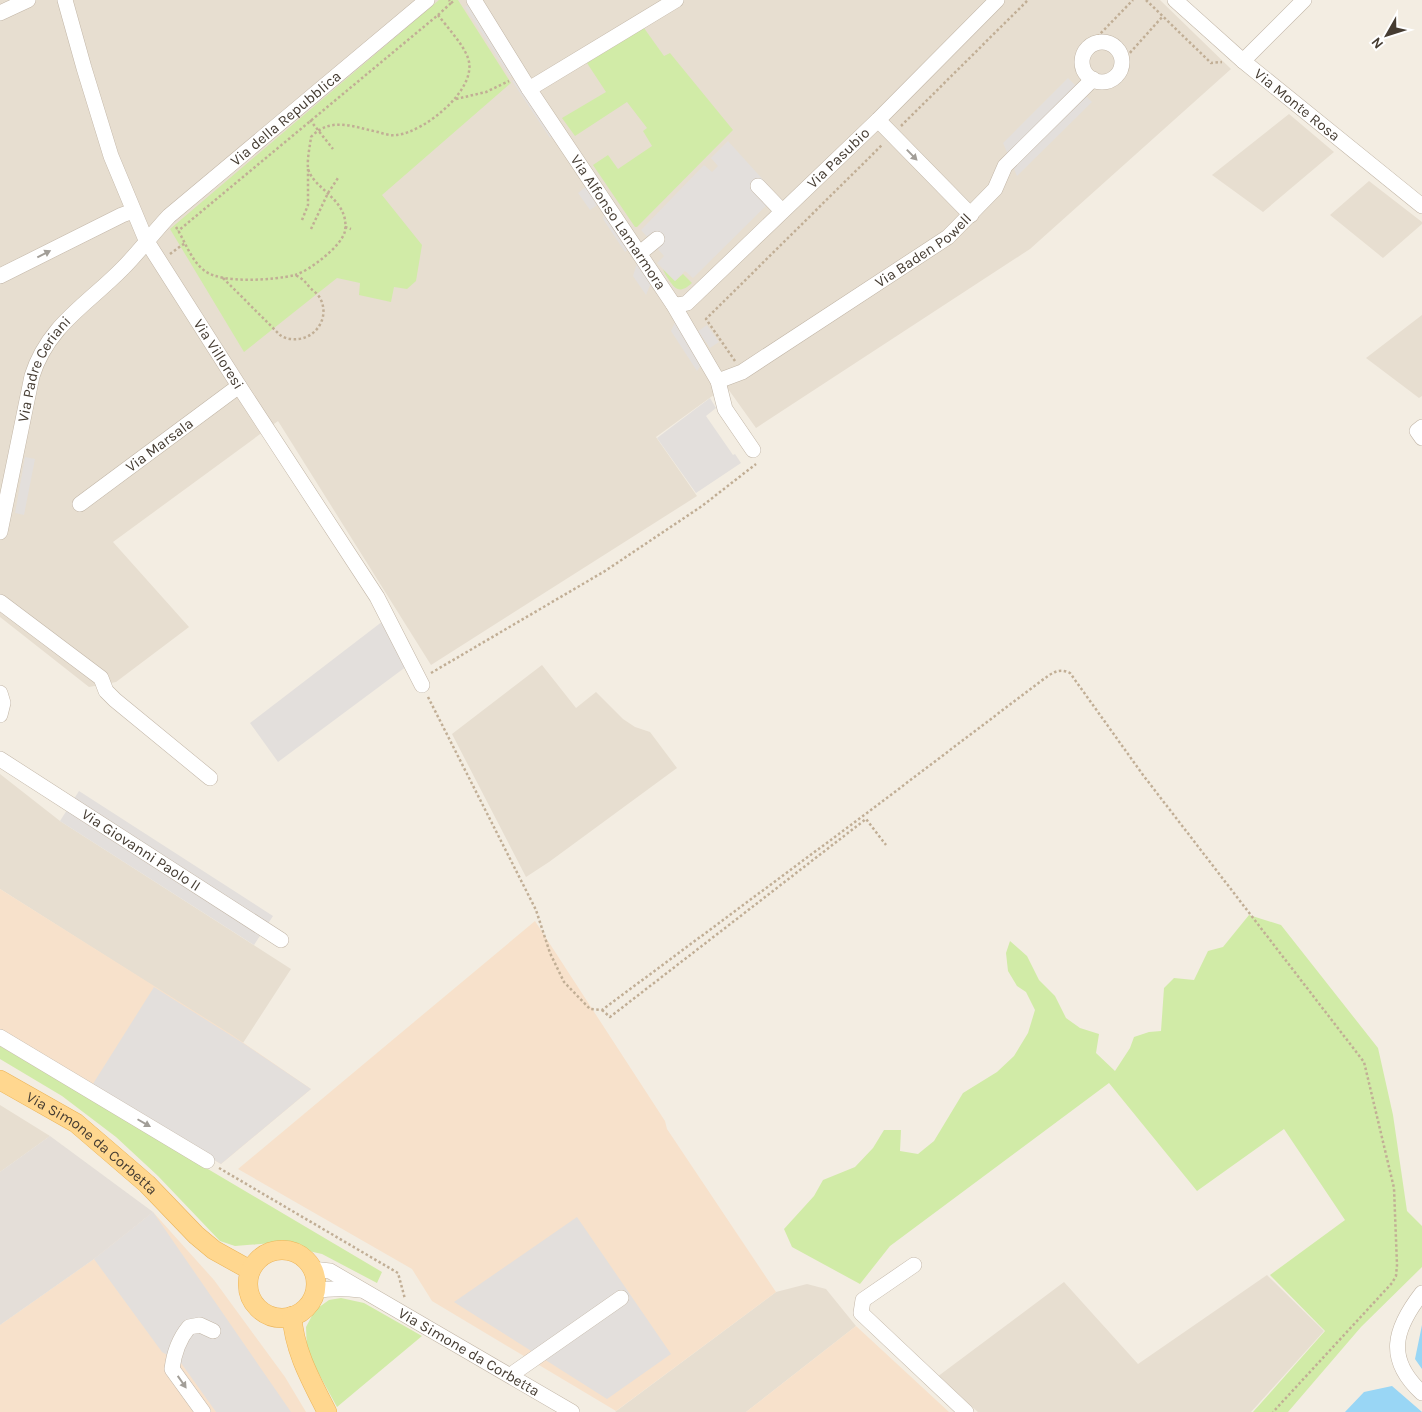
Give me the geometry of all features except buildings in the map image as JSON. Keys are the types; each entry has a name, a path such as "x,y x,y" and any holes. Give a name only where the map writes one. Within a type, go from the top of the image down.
{"main road":[{"name":"Via Simone da Corbetta","path":"0,1080 76,1123 147,1184 214,1250 250,1270"},
{"path":"276,1250 286,1250 306,1260 312,1269 315,1291 307,1307 292,1316 281,1318 270,1316 260,1310 253,1302 249,1292 250,1270 256,1261 265,1254 276,1250"},
{"path":"292,1316 293,1334 301,1358 324,1406"}],"street":[{"path":"0,13 28,0"},
{"name":"Via Villoresi","path":"65,0 108,146 146,240 376,597 420,683"},
{"name":"Via della Repubblica","path":"146,240 169,216 427,0"},
{"name":"Via Alfonso Lamarmora","path":"474,0 529,89 673,304 718,381 725,409 753,450"},
{"path":"529,89 676,0"},
{"name":"Via Pasubio","path":"673,304 688,303 878,120 997,0"},
{"name":"Via Monte Rosa","path":"1176,0 1243,61 1422,206"},
{"path":"1243,61 1304,0"},
{"path":"1098,42 1112,44 1121,56 1120,70 1116,76 1106,81 1092,79 1086,73 1082,60 1086,50 1098,42"},
{"name":"Via Baden Powell","path":"718,381 742,372 948,237 995,189 1005,166 1092,79"},
{"path":"878,120 971,215"},
{"path":"758,186 782,211"},
{"path":"0,276 133,211"},
{"path":"640,253 657,238"},
{"name":"Via Padre Ceriani","path":"0,532 4,491 32,376 44,348 51,336 64,323 122,270 146,240"},
{"name":"Via Marsala","path":"80,504 239,386"},
{"path":"1422,427 1417,431 1422,438"},
{"path":"0,602 101,678 106,691 115,700 210,778"},
{"path":"0,693 3,703 0,715"},
{"name":"Via Giovanni Paolo II","path":"0,759 281,940"},
{"path":"0,1037 207,1161"},
{"path":"914,1265 863,1300 861,1313 966,1412"},
{"name":"Via Simone da Corbetta","path":"312,1269 330,1271 572,1412"},
{"name":"Via Simone da Corbetta","path":"315,1291 344,1288 366,1291"},
{"path":"1422,1293 1402,1322 1396,1348 1402,1369 1422,1393"},
{"path":"513,1377 515,1372 621,1298"},
{"path":"203,1412 172,1369 173,1359 180,1338 189,1327 200,1326 213,1331"}],"path":[{"path":"308,168 316,181 340,207 345,218 345,233 337,245 317,263 295,275 264,279 223,278 206,272 198,264 178,231 438,15 450,2 455,0"},
{"path":"742,372 706,319 1028,0"},
{"path":"1098,42 1098,36 1133,0"},
{"path":"1146,0 1211,63 1226,61"},
{"path":"302,220 308,205 308,168 311,137 318,130 325,126 337,124 394,136 408,133 423,126 456,99 465,83 469,60 438,15"},
{"path":"1121,56 1128,55 1163,16"},
{"path":"456,99 486,92 520,74"},
{"path":"299,107 333,149"},
{"path":"311,229 328,193 338,178"},
{"path":"345,227 350,229"},
{"path":"160,260 185,243"},
{"path":"223,278 280,336 291,339 302,338 313,333 319,327 323,310 318,296 300,277 295,275"},
{"path":"753,450 756,465 702,506 605,571 420,683 536,910 550,953 564,982 590,1009 602,1010 610,1017 866,820 886,845"},
{"path":"602,1010 1041,681 1058,670 1070,673 1143,775 1364,1062 1394,1188 1396,1276 1392,1283 1273,1412"},
{"path":"207,1161 398,1273 411,1317"}],"shaded area":[{"path":"0,0 1160,0 1231,69 1030,249 756,428 726,386 656,437 697,496 431,665 278,421 113,542 189,627 116,682 89,687 0,617"},
{"path":"468,5 513,75 510,77 465,7"},
{"path":"1068,78 1092,102 1017,176 1003,143"},
{"path":"516,79 553,136 550,138 512,81"},
{"path":"1289,114 1334,152 1263,212 1212,175"},
{"path":"728,141 777,195 693,278 685,271 675,281 657,263 664,256 641,230 704,165 712,172 718,166 711,158"},
{"path":"1369,181 1422,222 1383,258 1330,215"},
{"path":"587,186 599,204 590,210 578,193"},
{"path":"604,213 628,250 625,252 603,219"},
{"path":"637,263 651,283 646,295 633,276"},
{"path":"1422,315 1422,396 1419,398 1366,358"},
{"path":"676,320 704,361 697,371 671,331"},
{"path":"707,325 719,342 710,348 698,331"},
{"path":"710,398 716,408 706,416 733,455 735,454 741,463 696,493 657,438"},
{"path":"25,457 35,459 24,515 15,513"},
{"path":"383,621 407,666 278,762 250,723"},
{"path":"542,665 576,708 596,692 623,719 635,727 650,732 677,768 526,877 452,734"},
{"path":"0,774 60,821 291,969 243,1043 0,889"},
{"path":"79,791 273,916 254,945 60,821"},
{"path":"0,889 232,1035 311,1089 221,1164 0,1035"},
{"path":"535,921 665,1121 667,1129 776,1292 616,1411 432,1301 412,1269 238,1169"},
{"path":"154,987 243,1043 311,1089 221,1164 91,1087"},
{"path":"0,1105 50,1136 0,1172"},
{"path":"50,1136 153,1212 94,1259 0,1325 0,1172"},
{"path":"153,1212 214,1280 285,1377 306,1412 0,1412 0,1325 94,1259"},
{"path":"153,1212 291,1412 216,1412 181,1363 162,1352 94,1259"},
{"path":"577,1217 671,1354 607,1399 454,1302"},
{"path":"1267,1275 1324,1331 1251,1412 978,1412 937,1377 1064,1282 1138,1364"},
{"path":"807,1284 826,1289 856,1326 746,1412 615,1412 776,1292"},
{"path":"856,1326 949,1412 746,1412"}],"green space":[{"path":"439,0 458,0 511,83 382,195 422,245 416,281 407,289 394,287 391,302 359,295 360,283 337,278 244,352 170,229"},
{"path":"644,28 664,56 670,53 733,130 635,227 593,165 608,155 618,169 652,146 643,131 647,128 627,102 575,136 562,118 606,92 587,63"},
{"path":"663,269 675,281 683,274 692,283 682,289 676,288 668,279"},
{"path":"1249,915 1281,925 1378,1048 1393,1115 1407,1211 1422,1226 1422,1267 1361,1327 1288,1412 1253,1412 1325,1331 1270,1275 1345,1220 1284,1129 1197,1191 1109,1083 890,1246 860,1284 792,1247 784,1229 814,1196 823,1180 855,1167 873,1148 884,1130 901,1130 900,1151 918,1154 934,1141 963,1093 997,1072 1014,1056 1028,1033 1035,1010 1026,992 1017,986 1008,971 1006,953 1010,941 1027,956 1039,980 1055,996 1066,1018 1080,1028 1099,1034 1096,1053 1115,1071 1130,1048 1134,1037 1149,1032 1161,1031 1164,988 1174,978 1194,980 1208,951 1223,947"},
{"path":"0,1046 382,1272 377,1283 322,1254 273,1243 235,1246 220,1241 158,1176 116,1137 62,1096 0,1059"},
{"path":"341,1298 364,1303 422,1336 337,1407 307,1352 306,1327 315,1310 329,1300"}],"water":[{"path":"1422,1325 1422,1369 1415,1359"},
{"path":"1392,1386 1422,1412 1345,1412 1364,1392"}]}
